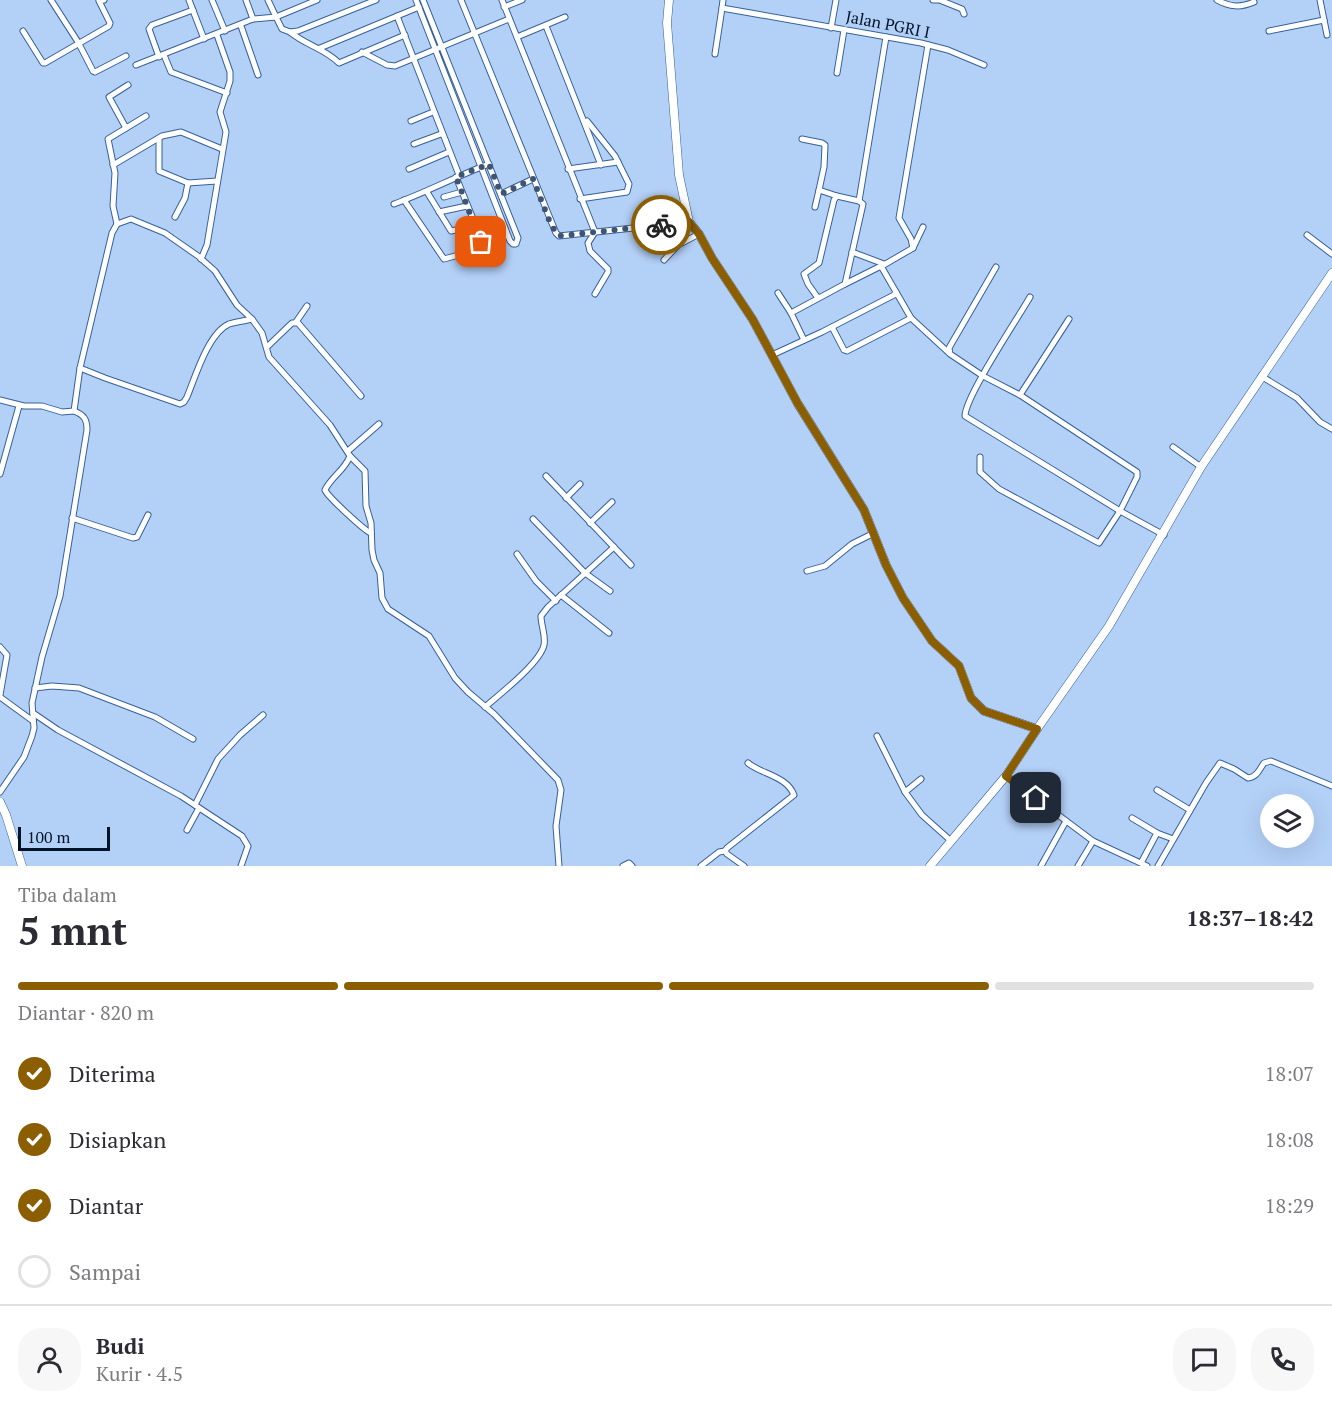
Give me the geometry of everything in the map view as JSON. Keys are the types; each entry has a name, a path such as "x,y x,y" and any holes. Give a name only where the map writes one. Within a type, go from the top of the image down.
{"street":[{"path":"51,0 95,72 126,56"},
{"path":"22,31 43,63 108,26 110,23 98,0 104,0"},
{"path":"212,0 225,31"},
{"path":"246,0 253,19"},
{"path":"268,0 282,29 308,45 320,48 339,63 405,35"},
{"path":"136,65 241,26 253,19 276,17 317,0"},
{"path":"290,32 298,31 376,0"},
{"path":"416,0 510,241 516,244 518,238 423,0"},
{"path":"461,0 551,225 559,236 689,222"},
{"path":"502,0 595,232"},
{"path":"504,7 522,0"},
{"path":"669,0 667,23 679,175 689,222 699,234 753,320 813,429 864,510 886,565 903,598 932,641 959,666 971,698 984,711 1037,729"},
{"path":"715,54 723,0"},
{"path":"831,28 836,0"},
{"path":"933,0 942,0 962,9 964,14"},
{"path":"1217,0 1242,7 1256,1"},
{"path":"1320,0 1327,35"},
{"path":"192,1 204,39"},
{"path":"320,48 419,7"},
{"name":"Jalan PGRI I","path":"722,8 928,45 984,64"},
{"path":"193,10 149,28 171,72 227,93"},
{"path":"397,16 467,206 491,263"},
{"path":"517,37 565,17"},
{"path":"362,52 387,65 395,66 508,19"},
{"path":"1269,31 1324,20"},
{"path":"241,26 258,75"},
{"path":"546,26 601,165"},
{"path":"837,73 844,30"},
{"path":"201,259 207,245 226,132 220,112 230,81 230,72 217,35"},
{"path":"859,201 885,37"},
{"path":"912,248 911,239 899,218 928,45"},
{"path":"126,128 108,96 128,85"},
{"path":"411,122 433,112"},
{"path":"580,199 627,192 629,184 618,162 582,115"},
{"path":"117,224 113,206 115,173 108,139 146,116"},
{"path":"113,165 162,136 181,132 222,149"},
{"path":"414,144 441,134"},
{"path":"159,139 159,171 188,183 217,182"},
{"path":"802,139 822,142 825,145 824,166 815,207"},
{"path":"409,169 449,152"},
{"path":"568,169 618,162"},
{"path":"394,204 489,164"},
{"path":"501,194 533,179"},
{"path":"175,218 185,198 188,183"},
{"path":"819,189 863,204 845,284"},
{"path":"427,192 452,232 475,226"},
{"path":"444,197 462,192"},
{"path":"818,298 804,274 819,263 837,196"},
{"path":"404,201 444,259 484,248"},
{"path":"439,212 467,206"},
{"path":"74,411 80,368 112,233 117,224 124,220 140,221 165,233 215,271 237,305 252,318 262,333 269,357 330,425 349,454 365,471 366,506 371,523 374,560 380,573 381,593 388,609 429,636 455,678 494,714 558,780 561,790 556,826 559,866"},
{"path":"791,313 912,248 923,227"},
{"path":"595,232 588,243 590,251 608,269 595,294"},
{"path":"664,260 678,245 699,234"},
{"path":"1307,236 1332,254"},
{"path":"852,252 884,265 896,292 912,318 950,354 983,376 1020,395 1137,472 1136,481 1099,543 999,489 980,472 980,457"},
{"path":"950,354 949,348 996,267"},
{"path":"930,866 1006,776 1109,626 1202,467 1332,273"},
{"path":"772,355 832,327 896,292"},
{"path":"778,293 804,340"},
{"path":"1030,297 969,400 965,416 1120,511 1164,535"},
{"path":"267,346 296,322 307,306"},
{"path":"80,368 180,404 187,397 210,344 222,329 229,324 252,318"},
{"path":"832,327 844,350 847,351 912,318"},
{"path":"1020,395 1069,319"},
{"path":"296,322 305,329 361,396"},
{"path":"1261,376 1297,398 1320,422 1332,429"},
{"path":"0,400 20,406 42,406 62,411 74,411 86,419 87,430 60,596 32,703 32,736 29,747 0,792"},
{"path":"0,474 20,406"},
{"path":"371,533 361,527 327,495 325,490 348,463 349,454 380,424"},
{"path":"1173,447 1202,467"},
{"path":"546,476 631,565"},
{"path":"566,498 580,484"},
{"path":"590,523 612,502"},
{"path":"72,518 133,538 137,537 148,515"},
{"path":"533,519 585,573 610,591"},
{"path":"807,571 825,566 852,544 874,533"},
{"path":"485,707 520,677 544,648 542,616 548,607 614,547"},
{"path":"517,554 536,581 556,600"},
{"path":"561,595 609,633"},
{"path":"0,647 7,655 0,696 33,722"},
{"path":"35,688 52,686 79,688 155,717 194,739"},
{"path":"33,713 58,730 197,807 246,840 247,852 241,866"},
{"path":"187,830 218,759 263,715"},
{"path":"877,736 905,792 922,815 950,840"},
{"path":"1158,866 1220,763 1248,778 1254,777 1264,763 1271,761 1332,786"},
{"path":"701,866 719,852 726,851 794,795 785,784 748,763"},
{"path":"1006,776 1093,841 1144,864 1157,833"},
{"path":"905,792 921,779"},
{"path":"1157,790 1190,810"},
{"path":"0,802 22,866"},
{"path":"1132,818 1157,833 1173,839"},
{"path":"1041,866 1066,821"},
{"path":"1078,866 1093,841"},
{"path":"726,851 744,866"},
{"path":"623,866 629,863 632,866"}],"way so far":[{"path":"481,242 456,177 489,164 501,194 533,179 551,225 559,236 661,225"}],"route":[{"path":"661,225 689,222 699,234 753,320 798,404 864,510 878,547 903,598 932,641 959,666 975,704 984,711 1037,729 1006,776 1036,798"}]}
